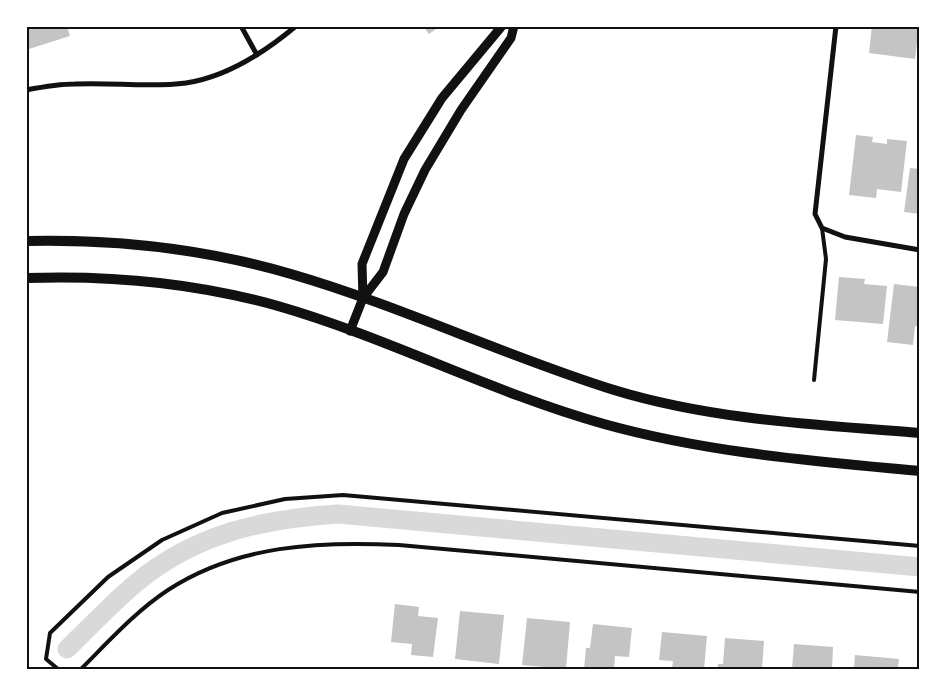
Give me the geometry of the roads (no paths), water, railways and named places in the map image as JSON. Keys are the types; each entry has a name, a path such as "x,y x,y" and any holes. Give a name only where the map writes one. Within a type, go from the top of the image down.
{"main road":[{"path":"26,241 121,243 190,252 289,273 615,390 673,404 744,417 920,434"},
{"path":"26,278 118,279 209,291 277,306 529,399 602,424 664,440 741,453 920,470"}],"street":[{"path":"241,26 258,55"},
{"path":"26,90 74,84 153,85 187,82 221,74 258,55 296,26"},
{"path":"363,298 362,264 404,159 442,98 502,26"},
{"path":"350,332 363,298 383,272 404,214 425,170 461,110 511,38 514,26"},
{"path":"836,26 815,214 822,228 845,237 920,250"}],"lane":[{"path":"814,380 826,259 822,228"},
{"path":"58,669 46,659 50,633 108,577 162,540 214,517 285,499 343,495 920,546"},
{"path":"81,669 128,622 169,590 226,561 286,546 347,542 399,545 920,592"}],"waterway":[{"path":"67,649 136,583 182,552 231,532 257,525 310,516 338,514 920,567"}]}
